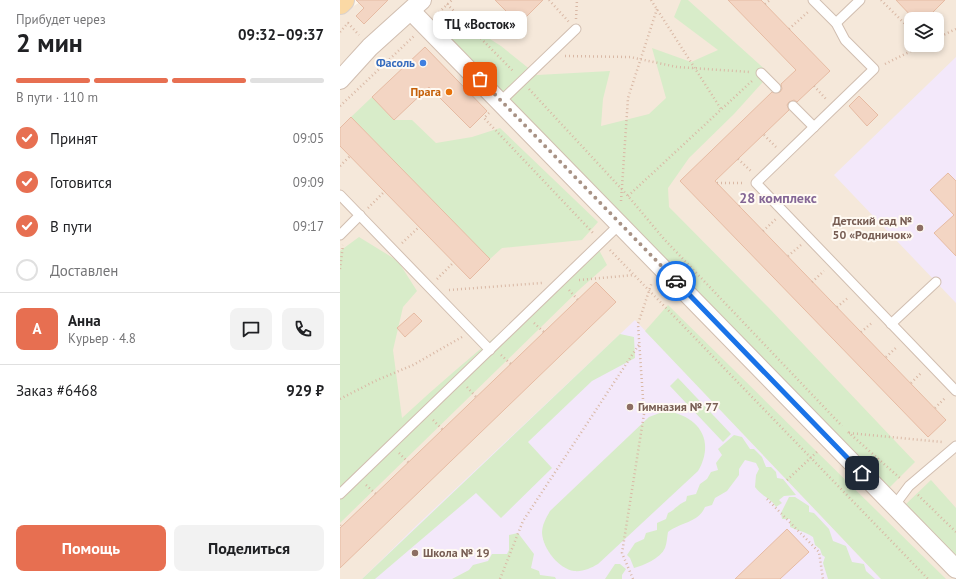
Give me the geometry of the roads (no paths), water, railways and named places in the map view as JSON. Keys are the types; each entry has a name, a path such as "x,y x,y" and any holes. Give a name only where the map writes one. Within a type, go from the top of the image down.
{"main road":[{"path":"340,3 343,0"}],"street":[{"path":"340,80 370,47 417,5 426,24 956,569"}],"lane":[{"path":"836,23 860,0"},
{"path":"815,2 836,23 845,40 874,69 758,183 956,391"},
{"path":"501,101 576,29"},
{"path":"761,73 776,88"},
{"path":"793,106 814,127"},
{"path":"340,195 490,350"},
{"path":"343,232 360,215"},
{"path":"340,494 620,224"},
{"path":"891,324 936,282"},
{"path":"894,506 909,486 952,444"}],"place":[{"name":"Фасоль","path":"423,63"},
{"name":"ТЦ «Восток»","path":"480,79"},
{"name":"Прага","path":"449,92"},
{"name":"Детский сад № 50 «Родничок»","path":"920,228"},
{"name":"Гимназия № 77","path":"630,407"},
{"name":"Школа № 19","path":"415,553"}],"district":[{"name":"28 комплекс","path":"778,198"}]}
